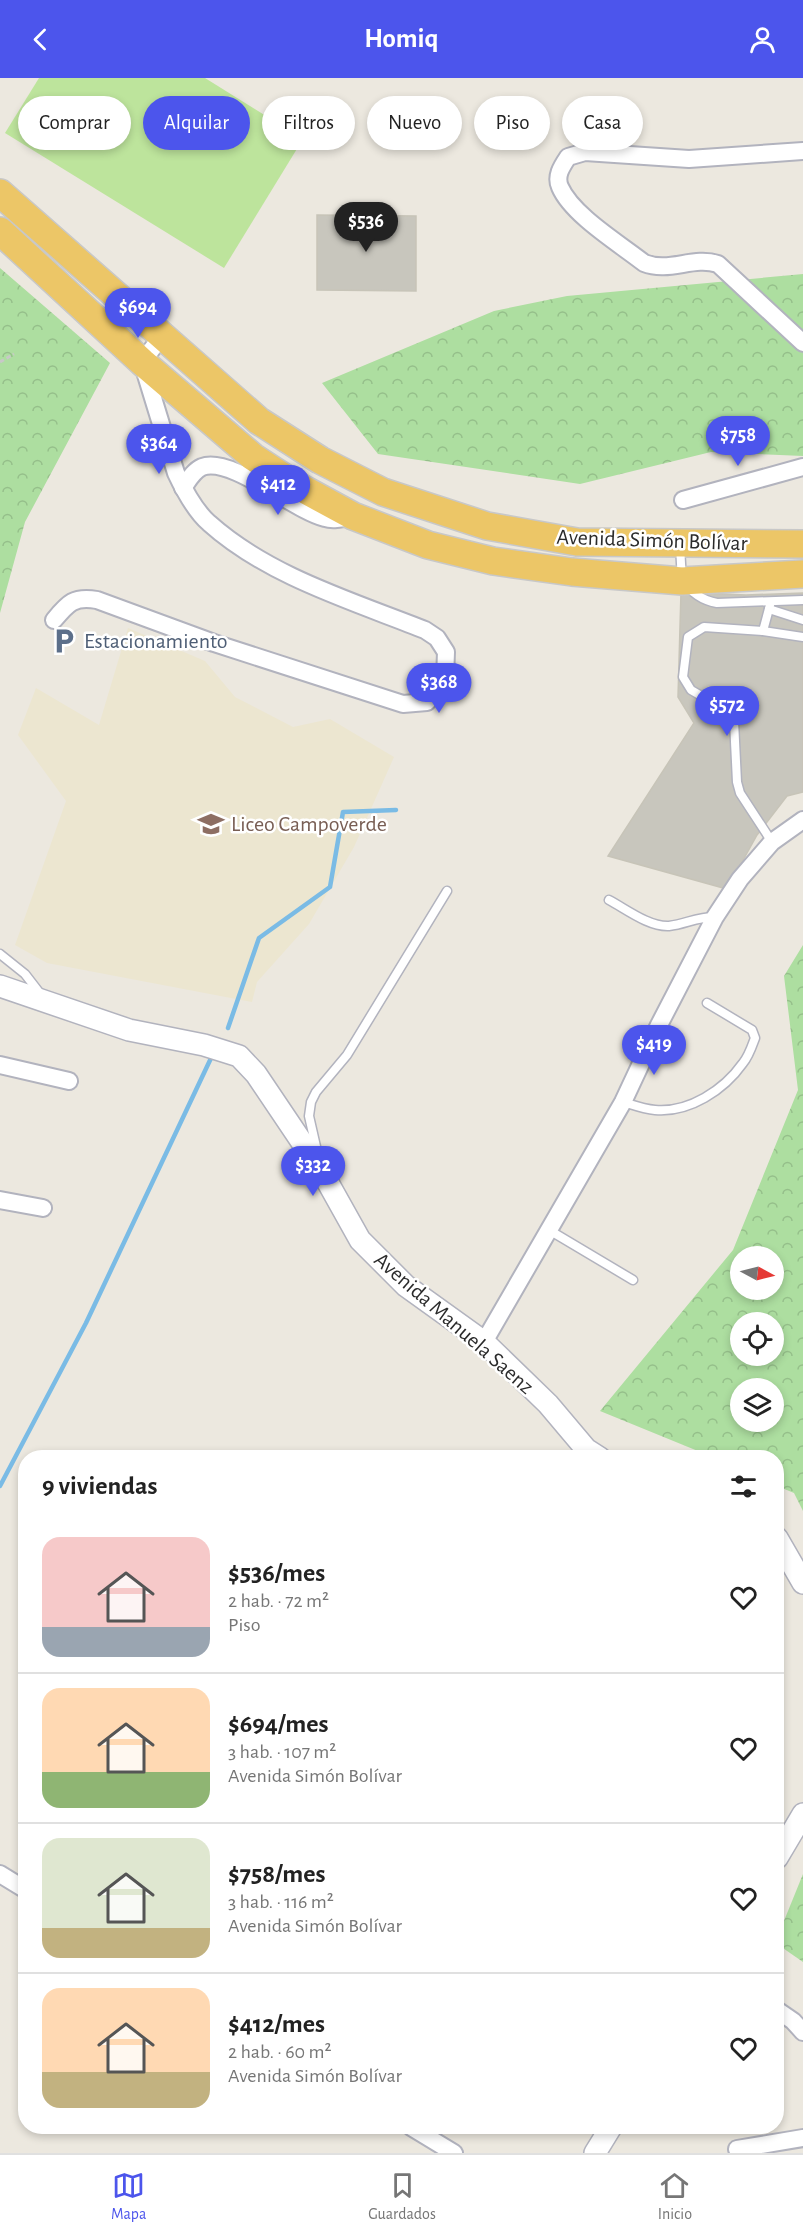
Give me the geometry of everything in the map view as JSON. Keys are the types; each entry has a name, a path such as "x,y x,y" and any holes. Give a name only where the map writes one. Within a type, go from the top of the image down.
{"highway":[{"name":"Avenida Simón Bolívar","path":"0,193 259,421 320,460 383,492 487,526 577,542 803,544"},
{"name":"Avenida Simón Bolívar","path":"0,231 142,362 253,457 296,485 353,516 429,545 493,561 572,572 682,581 803,574"}],"street":[{"path":"803,151 689,159 585,152 568,157 559,170 560,186 580,214 644,263 654,267 706,260 718,264 803,343"},
{"path":"54,620 65,606 74,601 84,597 98,600 214,643 403,704 427,702 446,678 446,652 437,638 425,630 276,568 242,548 207,522 183,488 167,448 142,362 162,336"},
{"path":"183,488 194,473 202,467 218,466 236,471 315,515 333,519 353,516"},
{"path":"683,500 803,467"},
{"path":"484,1342 623,1102 659,1025 715,917 740,879 772,842 803,820"},
{"name":"Avenida Manuela Saenz","path":"0,988 129,1030 204,1045 238,1056 256,1074 322,1172 360,1240 406,1286 484,1342 548,1404 588,1450"},
{"path":"0,1065 69,1081"},
{"path":"0,1200 43,1208"},
{"path":"784,1550 803,1582"},
{"path":"784,1846 803,1814"},
{"path":"0,1874 18,1885"},
{"path":"784,2015 803,2032"},
{"path":"423,2134 454,2153"},
{"path":"596,2153 607,2134"},
{"path":"737,2149 803,2138"}],"lane":[{"path":"680,543 682,581 696,596 704,600 717,603 770,605 803,600"},
{"path":"770,605 803,620"},
{"path":"763,631 770,605"},
{"path":"772,842 740,794 734,721 724,709 691,690 683,677 688,637 704,627 763,631 803,637"},
{"path":"322,1172 309,1116 311,1102 316,1092 347,1055 447,891"},
{"path":"609,900 656,924 666,926 700,917 715,917"},
{"path":"0,954 25,974 48,1003"},
{"path":"623,1102 656,1110 688,1106 705,1098 744,1063 755,1038 752,1030 707,1003"},
{"path":"549,1230 633,1280"}],"path":[{"path":"0,362 14,354"}],"shaded area":[{"name":"Liceo Campoverde","path":"128,628 205,661 235,697 293,727 330,719 394,757 354,847 309,924 257,982 252,1002 47,963 15,945 66,801 18,735 36,688 99,725"}],"green space":[{"path":"39,78 205,78 234,96 143,96 143,150 250,150 250,106 262,113 262,150 296,150 224,268 33,150 131,150 131,96 28,96"},
{"path":"18,112 18,141 5,133"},
{"path":"0,268 110,363 25,522 0,613"},
{"path":"803,274 803,456 711,452 580,484 378,454 322,383 494,311 567,296"},
{"path":"803,945 803,1511 794,1493 784,1489 784,1450 695,1450 600,1411 730,1254 730,1300 784,1300 784,1246 735,1246 798,1090 784,976"},
{"path":"803,1874 803,1962 784,1949 784,1921"}],"building":[{"path":"317,215 416,216 416,291 317,290"},
{"path":"681,592 746,595 803,593 803,792 787,796 757,835 727,889 608,856 694,723 678,697"}],"waterway":[{"path":"228,1028 259,938 330,887 343,812 396,810"},
{"path":"19,1450 86,1323 212,1056"},
{"path":"0,1486 18,1452"}],"place":[{"name":"Estacionamiento","path":"64,641"},
{"name":"Liceo Campoverde","path":"211,824"}]}
